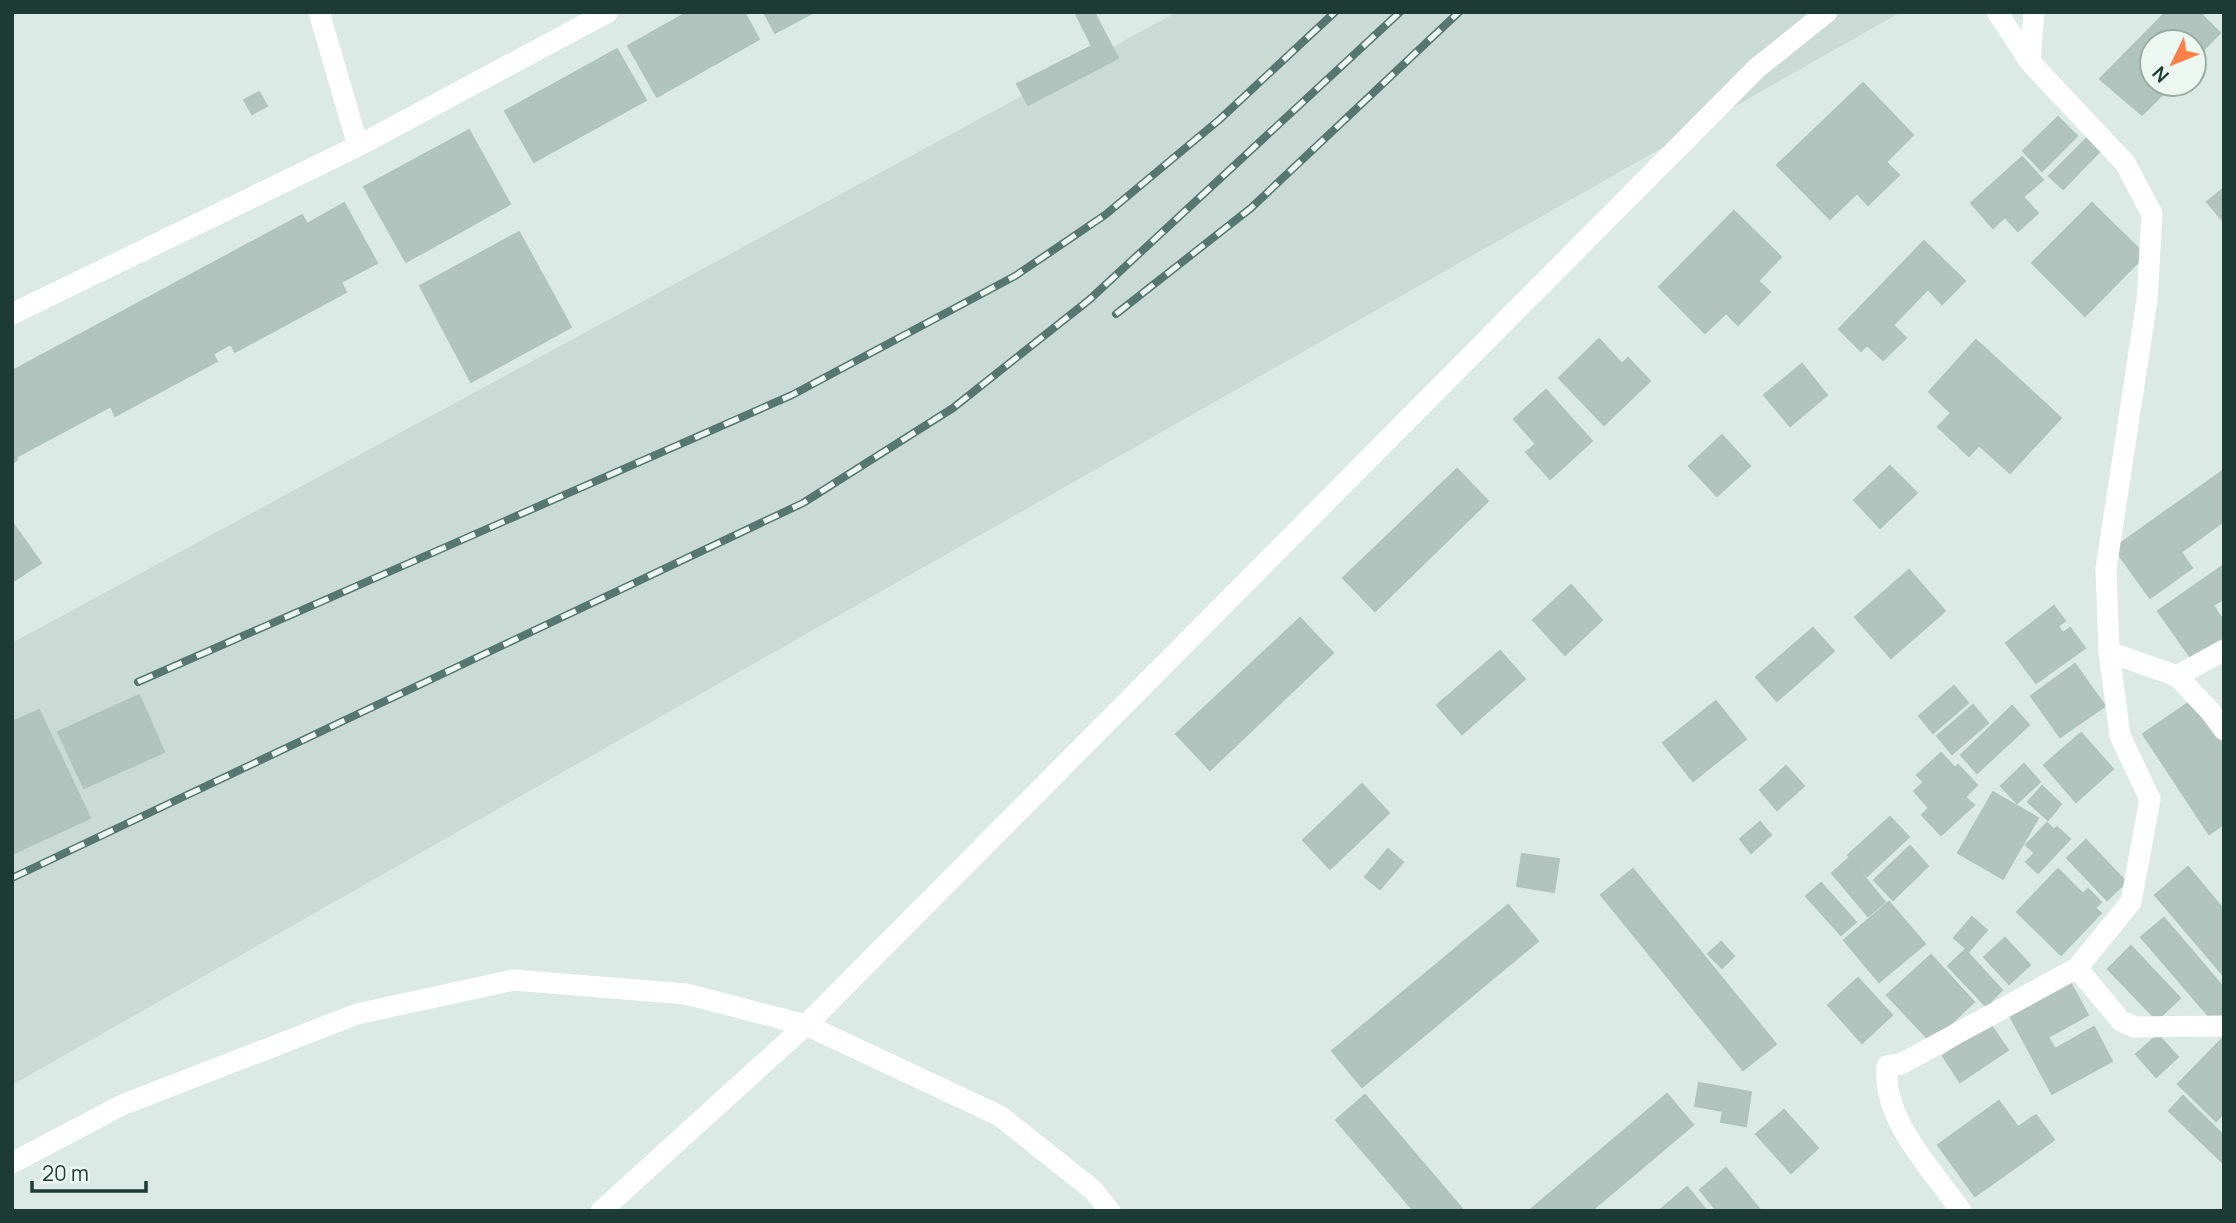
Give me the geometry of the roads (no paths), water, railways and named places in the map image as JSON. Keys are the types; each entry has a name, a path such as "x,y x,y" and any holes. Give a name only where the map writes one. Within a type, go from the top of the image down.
{"street":[{"path":"319,12 358,146"},
{"path":"12,314 358,146 608,12"},
{"path":"601,1211 806,1025 1757,68 1827,12"},
{"path":"1961,1211 1895,1116 1885,1084 1886,1066 1901,1064 2077,968 2131,902 2150,799 2120,736 2109,652 2106,569 2147,300 2152,214 2125,163 2030,62 1997,12"},
{"path":"2030,62 2034,12"},
{"path":"2176,676 2224,650"},
{"path":"2109,652 2176,676 2210,711 2224,730"},
{"path":"2077,968 2121,1021 2135,1027 2224,1026"},
{"path":"12,1163 122,1105 357,1014 514,980 686,994 806,1025 1000,1116 1093,1190 1110,1211"}],"railway":[{"path":"138,682 792,395 1015,276 1105,215 1219,120 1335,12"},
{"path":"12,878 803,503 953,408 1089,300 1400,12"},
{"path":"1116,314 1251,208 1459,12"}]}
